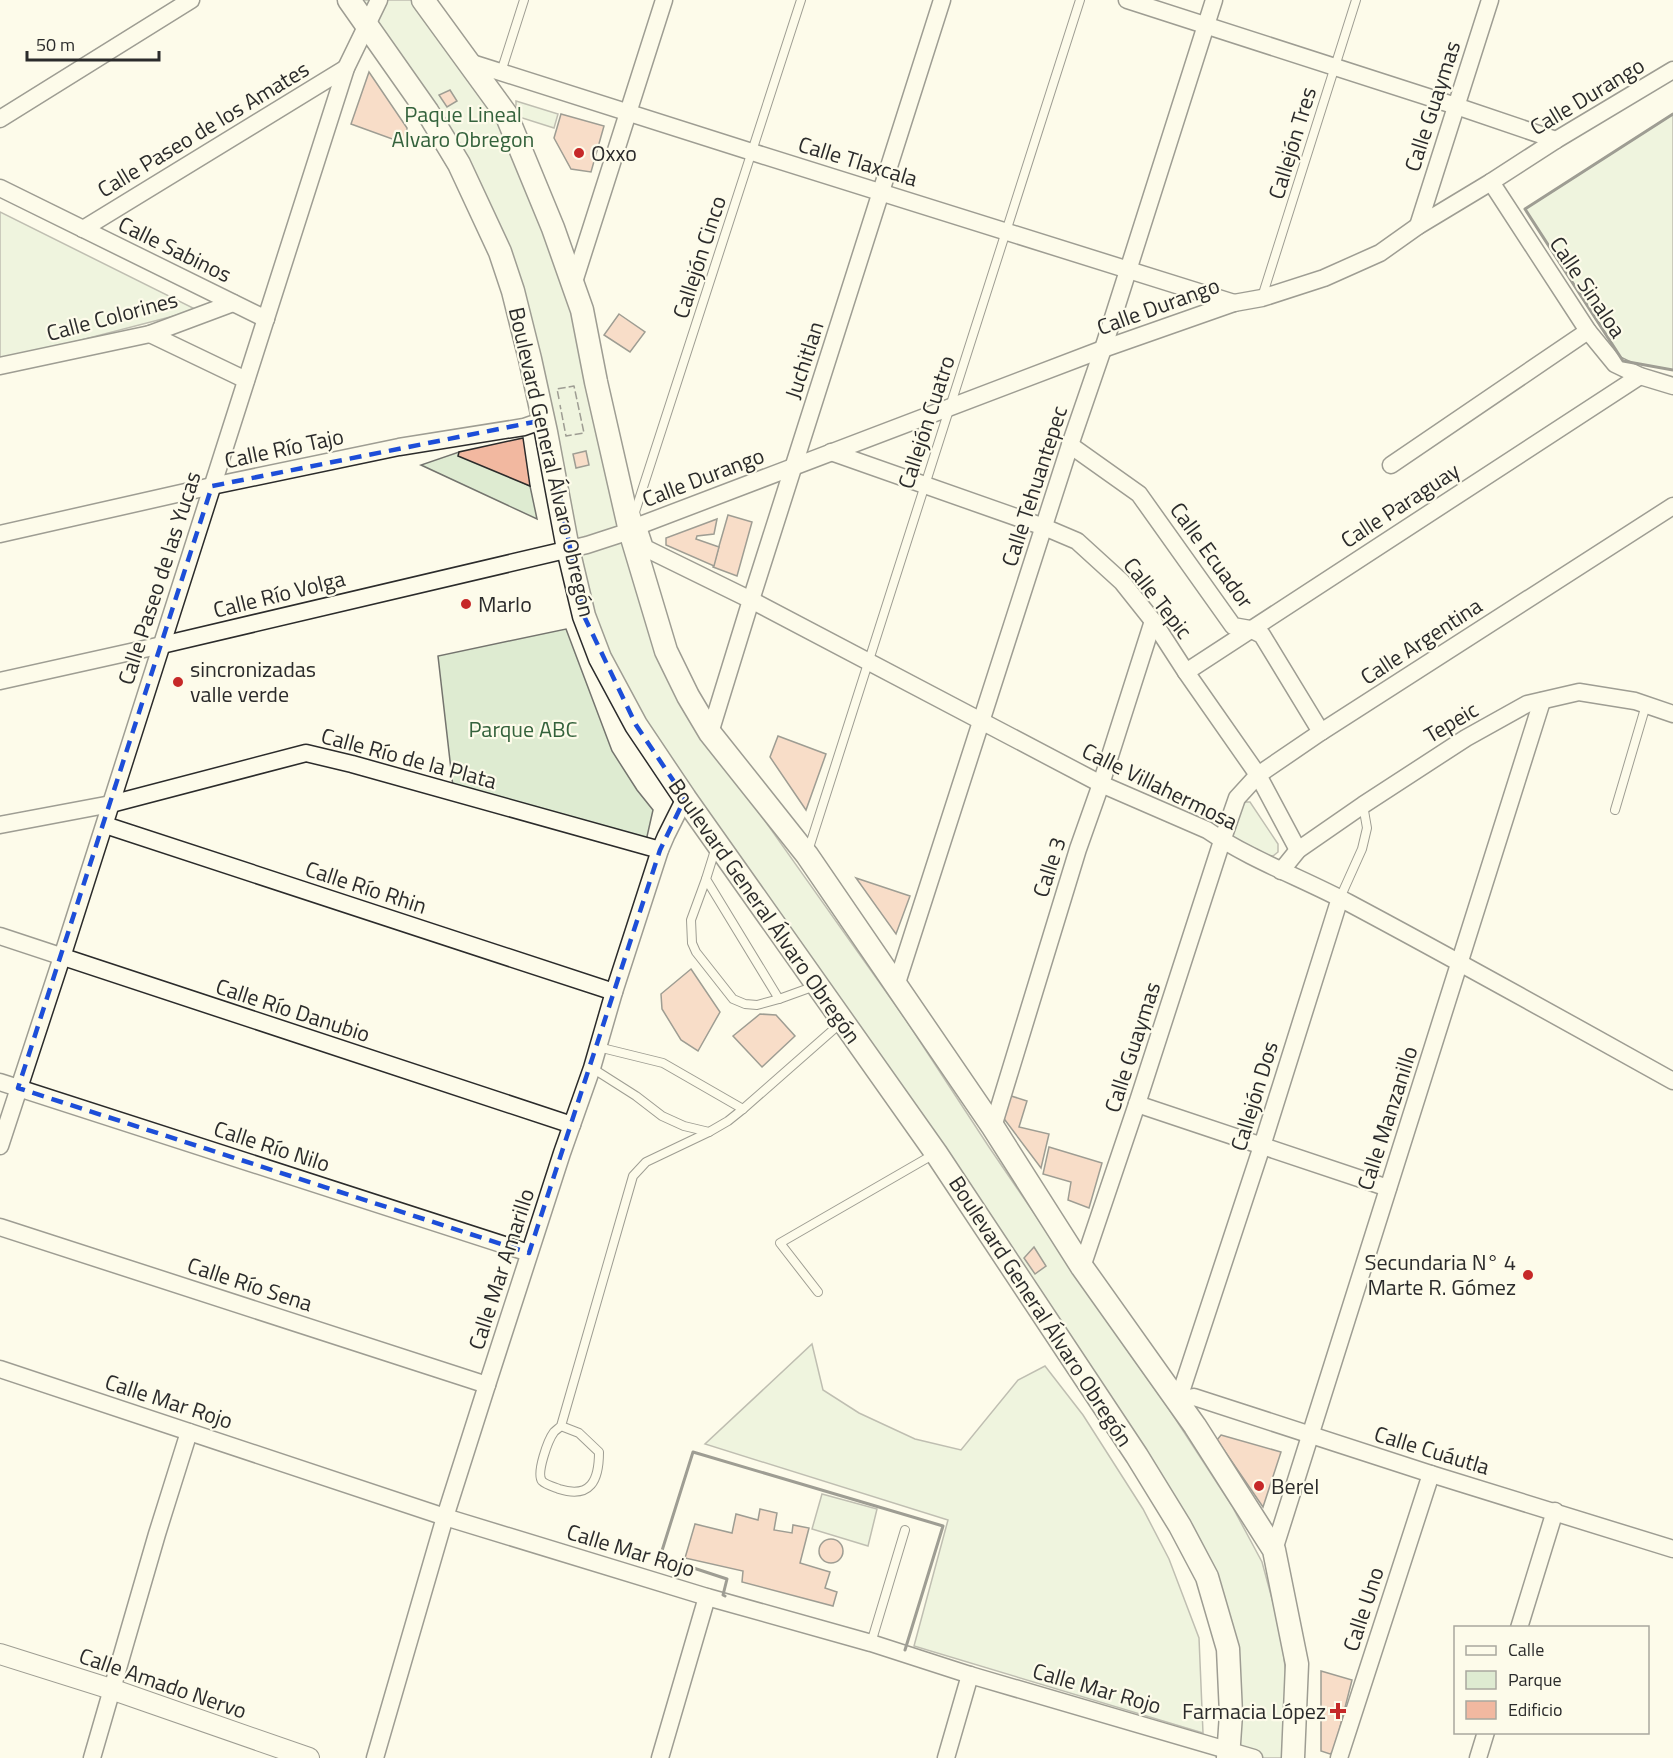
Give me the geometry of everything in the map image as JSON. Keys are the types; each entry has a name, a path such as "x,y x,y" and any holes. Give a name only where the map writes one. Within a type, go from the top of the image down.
{"main road":[{"name":"Boulevard General Álvaro Obregón","path":"349,0 427,111 459,164 500,252 513,291 544,420 568,549 584,616 600,658 636,725 717,844 936,1153 1137,1456 1180,1526 1207,1577 1228,1649 1231,1713 1228,1754"},
{"path":"423,0 510,123 553,228 582,310 596,382 666,651 688,696 710,733 807,855 993,1127 1082,1267 1195,1426 1274,1550 1297,1664 1293,1758"}],"street":[{"path":"0,119 192,0"},
{"name":"Calle Paseo de las Yucas","path":"0,1146 105,825 346,68 379,0"},
{"path":"573,285 663,0"},
{"name":"Juchitlan","path":"710,733 942,0"},
{"path":"1127,0 1456,105 1556,140"},
{"name":"Calle Tehuantepec","path":"896,986 1214,0"},
{"name":"Calle Guaymas","path":"1418,226 1490,0"},
{"name":"Calle Tlaxcala","path":"469,62 1234,303"},
{"name":"Calle Paseo de los Amates","path":"83,229 346,68"},
{"name":"Calle Durango","path":"568,549 634,528 1103,349 1234,303 1262,298 1323,278 1380,253 1418,226 1673,70"},
{"name":"Calle Sinaloa","path":"1491,182 1588,331 1615,364 1640,376 1673,386"},
{"name":"Calle Sabinos","path":"0,188 266,319"},
{"name":"Calle Colorines","path":"0,366 150,334 233,303"},
{"path":"1391,465 1588,331"},
{"path":"150,334 246,380"},
{"name":"Calle Paraguay","path":"1185,672 1640,376"},
{"name":"Calle Río Tajo","path":"0,534 212,486 399,447 524,427 544,420"},
{"name":"Calle Ecuador","path":"1070,445 1139,494 1233,626 1262,634 1321,732"},
{"name":"Calle Tepic","path":"831,452 1044,527 1077,541 1122,582 1153,621 1185,672 1258,775 1298,850"},
{"name":"Calle Argentina","path":"1222,841 1238,798 1258,775 1321,732 1673,506"},
{"name":"Calle Villahermosa","path":"634,528 645,548 751,600 1101,784 1207,830 1222,841 1340,898 1673,1081"},
{"name":"Calle Río Volga","path":"0,681 568,549"},
{"name":"Calle 3","path":"993,1127 1078,849 1153,621"},
{"name":"Tepeic","path":"1281,871 1298,850 1363,805 1466,738 1527,704 1579,692 1635,701 1673,714"},
{"name":"Calle Manzanillo","path":"1274,1550 1542,700"},
{"name":"Calle Río de la Plata","path":"0,825 111,804 306,753 660,850"},
{"name":"Calle Mar Amarillo","path":"375,1758 446,1517 529,1253 592,1068 660,850 685,798"},
{"name":"Calle Río Rhin","path":"105,825 614,992"},
{"name":"Calle Guaymas","path":"1082,1267 1222,841"},
{"name":"Callejón Dos","path":"1178,1401 1340,898"},
{"name":"Calle Río Danubio","path":"0,936 572,1125"},
{"name":"Calle Río Nilo","path":"0,1082 529,1253"},
{"path":"1137,1104 1388,1188"},
{"name":"Calle Río Sena","path":"0,1227 487,1384"},
{"name":"Calle Mar Rojo","path":"0,1369 446,1517 707,1597 871,1643 1228,1754 1254,1758"},
{"name":"Calle Cuáutla","path":"1178,1401 1194,1397 1673,1549"},
{"path":"92,1758 189,1432"},
{"name":"Calle Uno","path":"1339,1758 1431,1474"},
{"path":"1520,1626 1555,1511"},
{"path":"660,1758 707,1597"},
{"name":"Calle Amado Nervo","path":"0,1654 111,1689 309,1758"},
{"path":"946,1758 970,1675"},
{"path":"1479,1758 1485,1734"}],"lane":[{"path":"501,72 524,0"},
{"name":"Callejón Cinco","path":"634,528 635,512 801,0"},
{"name":"Callejón Cuatro","path":"807,855 1080,0"},
{"name":"Callejón Tres","path":"1262,298 1356,0"},
{"path":"1615,810 1646,705"},
{"name":"Callejón Dos","path":"1340,898 1362,849 1367,828 1363,805"},
{"path":"717,844 691,920 692,943 696,952 733,999 746,1004 757,1005 818,985"},
{"path":"706,879 779,999"},
{"path":"561,1426 579,1433 599,1452 599,1469 592,1484 583,1491 567,1491 548,1485 540,1476 546,1447 554,1432 561,1426 633,1176 646,1162 728,1122 843,1022"},
{"path":"598,1047 663,1063 743,1109"},
{"path":"592,1068 662,1116 684,1126 709,1132"},
{"path":"818,1292 780,1244 936,1153"},
{"path":"871,1643 904,1530"}],"highlighted area":[{"path":"544,420 584,616 636,725 685,798 660,850 529,1253 18,1088 212,486"}],"green space":[{"name":"Paque Lineal Alvaro Obregon","path":"340,0 414,0 489,103 549,221 687,711 906,1020 989,1147 1169,1409 1232,1506 1262,1562 1281,1632 1288,1693 1283,1758 1238,1758 1230,1650 1149,1472 631,736 540,438 491,250 467,199 392,75"},
{"path":"516,101 558,114 554,128 516,116"},
{"path":"1673,114 1673,370 1623,361 1525,209"},
{"path":"0,212 197,310 0,361"},
{"path":"459,452 530,486 537,519 421,465"},
{"name":"Parque ABC","path":"566,629 612,751 653,810 646,841 453,787 438,656"},
{"path":"1246,802 1250,802 1278,844 1278,852 1273,856 1265,855 1232,839 1230,831"},
{"path":"812,1344 823,1390 859,1413 915,1439 961,1450 1018,1380 1045,1366 1083,1415 1143,1509 1169,1559 1199,1638 1203,1733 914,1646 948,1520 705,1444"},
{"path":"822,1494 877,1509 868,1546 812,1529"}],"building":[{"path":"369,72 407,128 406,144 351,124"},
{"path":"450,90 457,101 447,107 439,95"},
{"name":"Oxxo","path":"561,114 604,126 591,172 571,169 554,138"},
{"path":"619,314 645,332 630,352 604,335"},
{"path":"523,438 530,486 458,456 459,452"},
{"path":"586,451 589,465 576,468 573,454"},
{"path":"728,515 752,522 737,576 713,567"},
{"path":"717,519 714,534 697,536 696,539 719,547 714,566 666,545 666,538"},
{"path":"778,736 826,754 806,810 770,757"},
{"path":"856,878 910,896 896,934"},
{"path":"691,969 720,1012 698,1051 681,1040 662,1009 661,994"},
{"path":"760,1014 776,1015 795,1036 762,1067 733,1036"},
{"path":"1008,1095 1027,1101 1019,1127 1049,1134 1041,1168 1002,1116"},
{"path":"1049,1147 1102,1163 1089,1208 1068,1200 1071,1182 1043,1174"},
{"path":"1034,1247 1046,1266 1035,1274 1024,1258"},
{"path":"1221,1435 1281,1452 1263,1507 1217,1440"},
{"path":"760,1509 777,1513 774,1530 792,1533 793,1525 809,1528 800,1563 830,1572 825,1588 837,1592 833,1606 742,1582 743,1571 685,1558 695,1524 732,1533 736,1514 758,1520"},
{"path":"831,1539 839,1543 843,1551 839,1559 831,1563 823,1559 819,1551 823,1543"},
{"path":"1321,1671 1352,1680 1334,1751 1330,1754 1321,1751"}],"fence":[{"path":"559,399 557,389 574,386 584,433 566,436 560,405"}],"wall":[{"path":"1673,114 1525,209 1623,361 1673,370"},
{"path":"725,1596 723,1595 727,1579 660,1557 693,1452 943,1526 905,1650"}],"place":[{"name":"Oxxo","path":"579,153"},
{"name":"Marlo","path":"466,604"},
{"name":"sincronizadas valle verde","path":"178,682"},
{"name":"Secundaria N° 4 Marte R. Gómez","path":"1528,1275"},
{"name":"Berel","path":"1259,1486"},
{"name":"Farmacia López","path":"1338,1711"}]}
